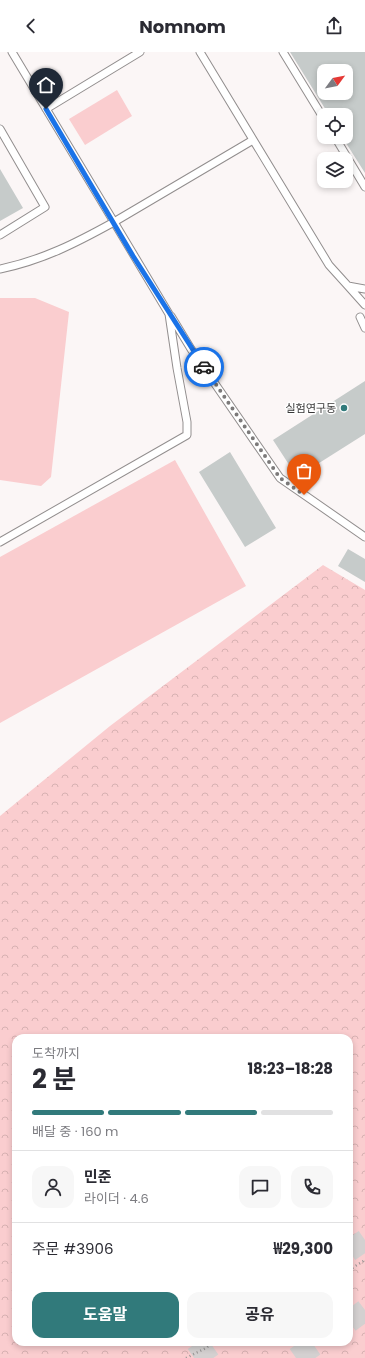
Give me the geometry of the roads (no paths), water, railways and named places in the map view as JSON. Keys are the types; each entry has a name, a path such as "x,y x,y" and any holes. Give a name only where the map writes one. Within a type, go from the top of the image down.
{"lane":[{"path":"12,52 191,349 280,478 365,537"},
{"path":"46,109 140,52"},
{"path":"200,52 329,265 365,305"},
{"path":"283,52 317,108"},
{"path":"0,130 46,207 0,235"},
{"path":"0,269 23,264 71,246 253,140"},
{"path":"339,144 365,187"},
{"path":"348,286 365,289"},
{"path":"0,542 187,436 187,422 169,314"},
{"path":"360,317 365,328"}],"tunnel":[{"path":"353,1248 365,1240"},
{"path":"353,1319 365,1310"},
{"path":"194,1358 211,1346"},
{"path":"296,1358 313,1346"}],"place":[{"name":"실험연구동","path":"344,408"}]}
